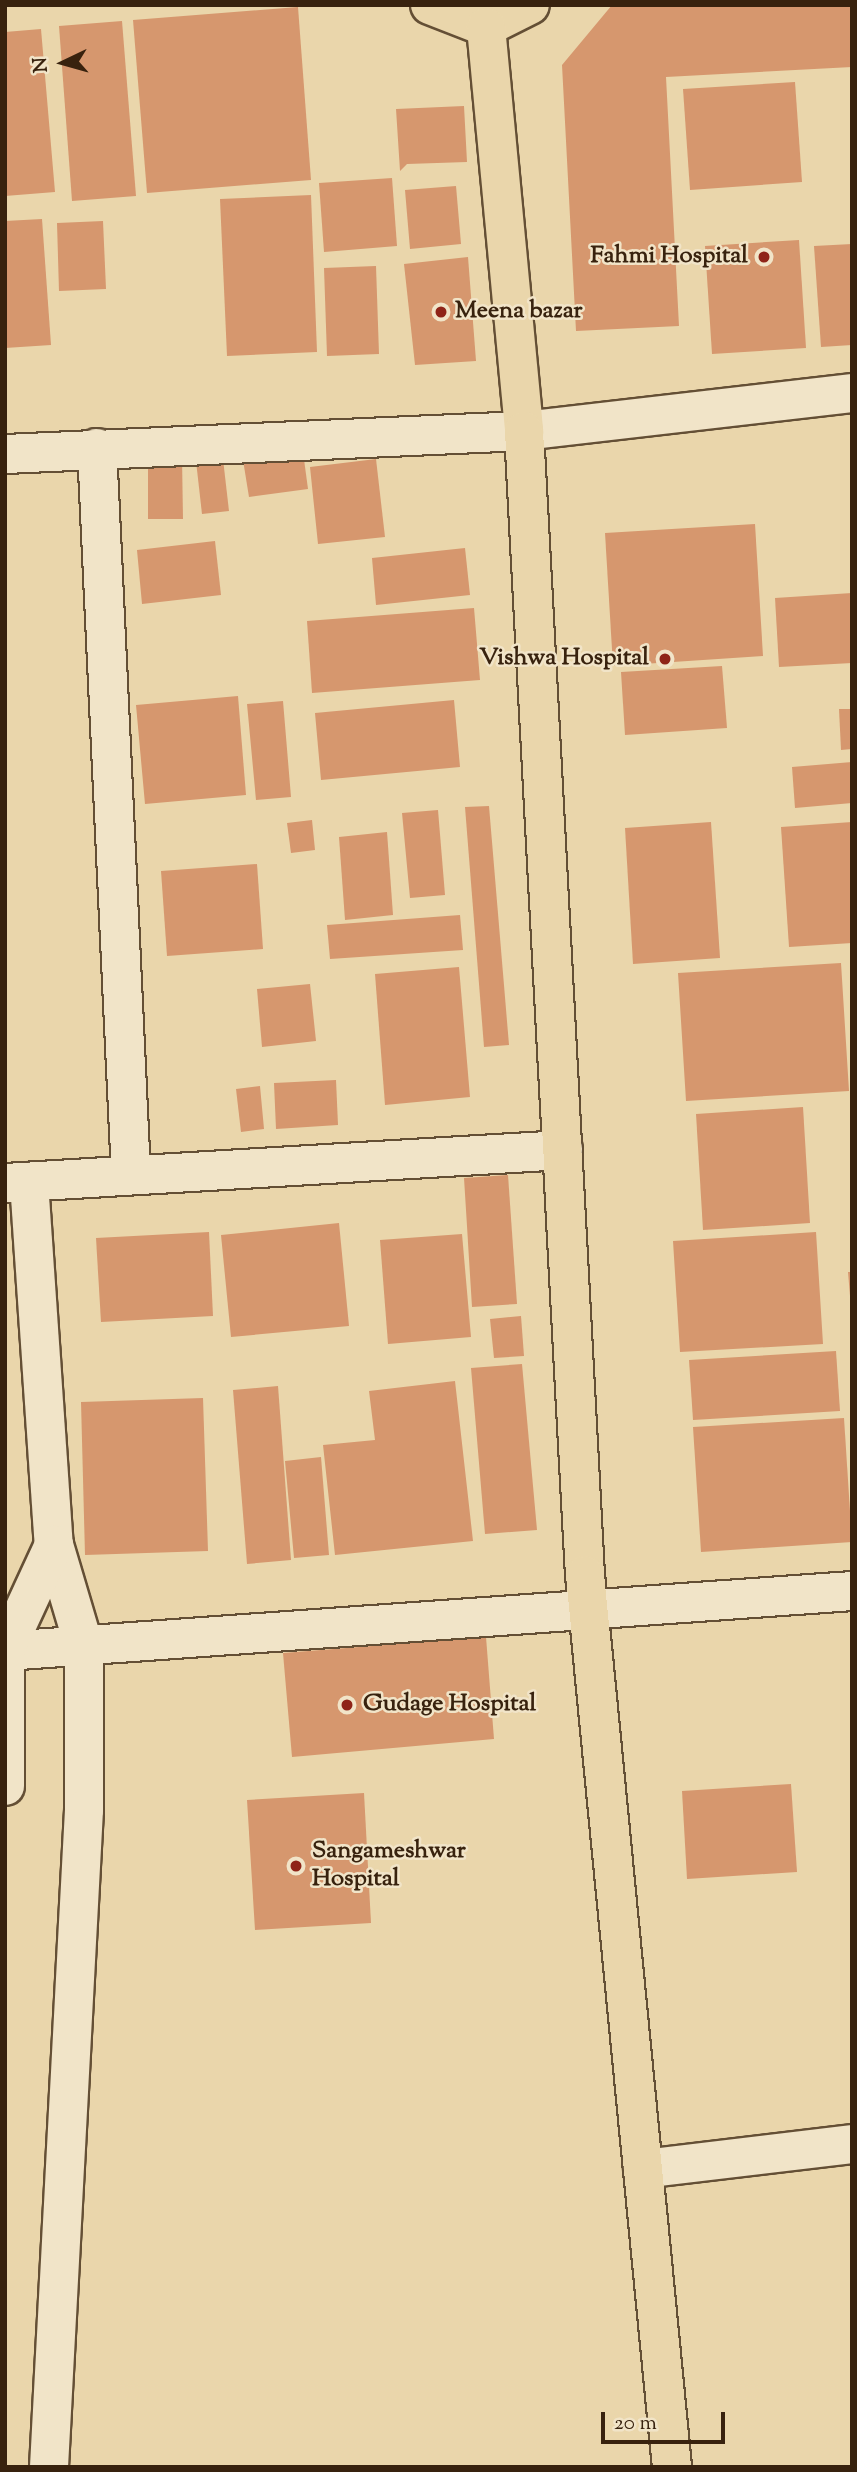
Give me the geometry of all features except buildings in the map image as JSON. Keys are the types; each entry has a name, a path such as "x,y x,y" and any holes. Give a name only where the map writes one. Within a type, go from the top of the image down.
{"main road":[{"path":"430,5 486,27 530,5"},
{"path":"486,27 524,431 588,1605 672,2467"}],"street":[{"path":"5,454 524,431 852,393"},
{"path":"97,448 131,1174"},
{"path":"49,2467 84,1810 84,1646 54,1545 17,1182 563,1150"},
{"path":"5,1786 5,1651 54,1545"},
{"path":"5,1651 588,1605 852,1591"},
{"path":"643,2169 852,2144"}],"place":[{"name":"Fahmi Hospital","path":"764,257"},
{"name":"Meena bazar","path":"441,312"},
{"name":"Vishwa Hospital","path":"665,659"},
{"name":"Gudage Hospital","path":"347,1705"},
{"name":"Sangameshwar Hospital","path":"296,1866"}]}
